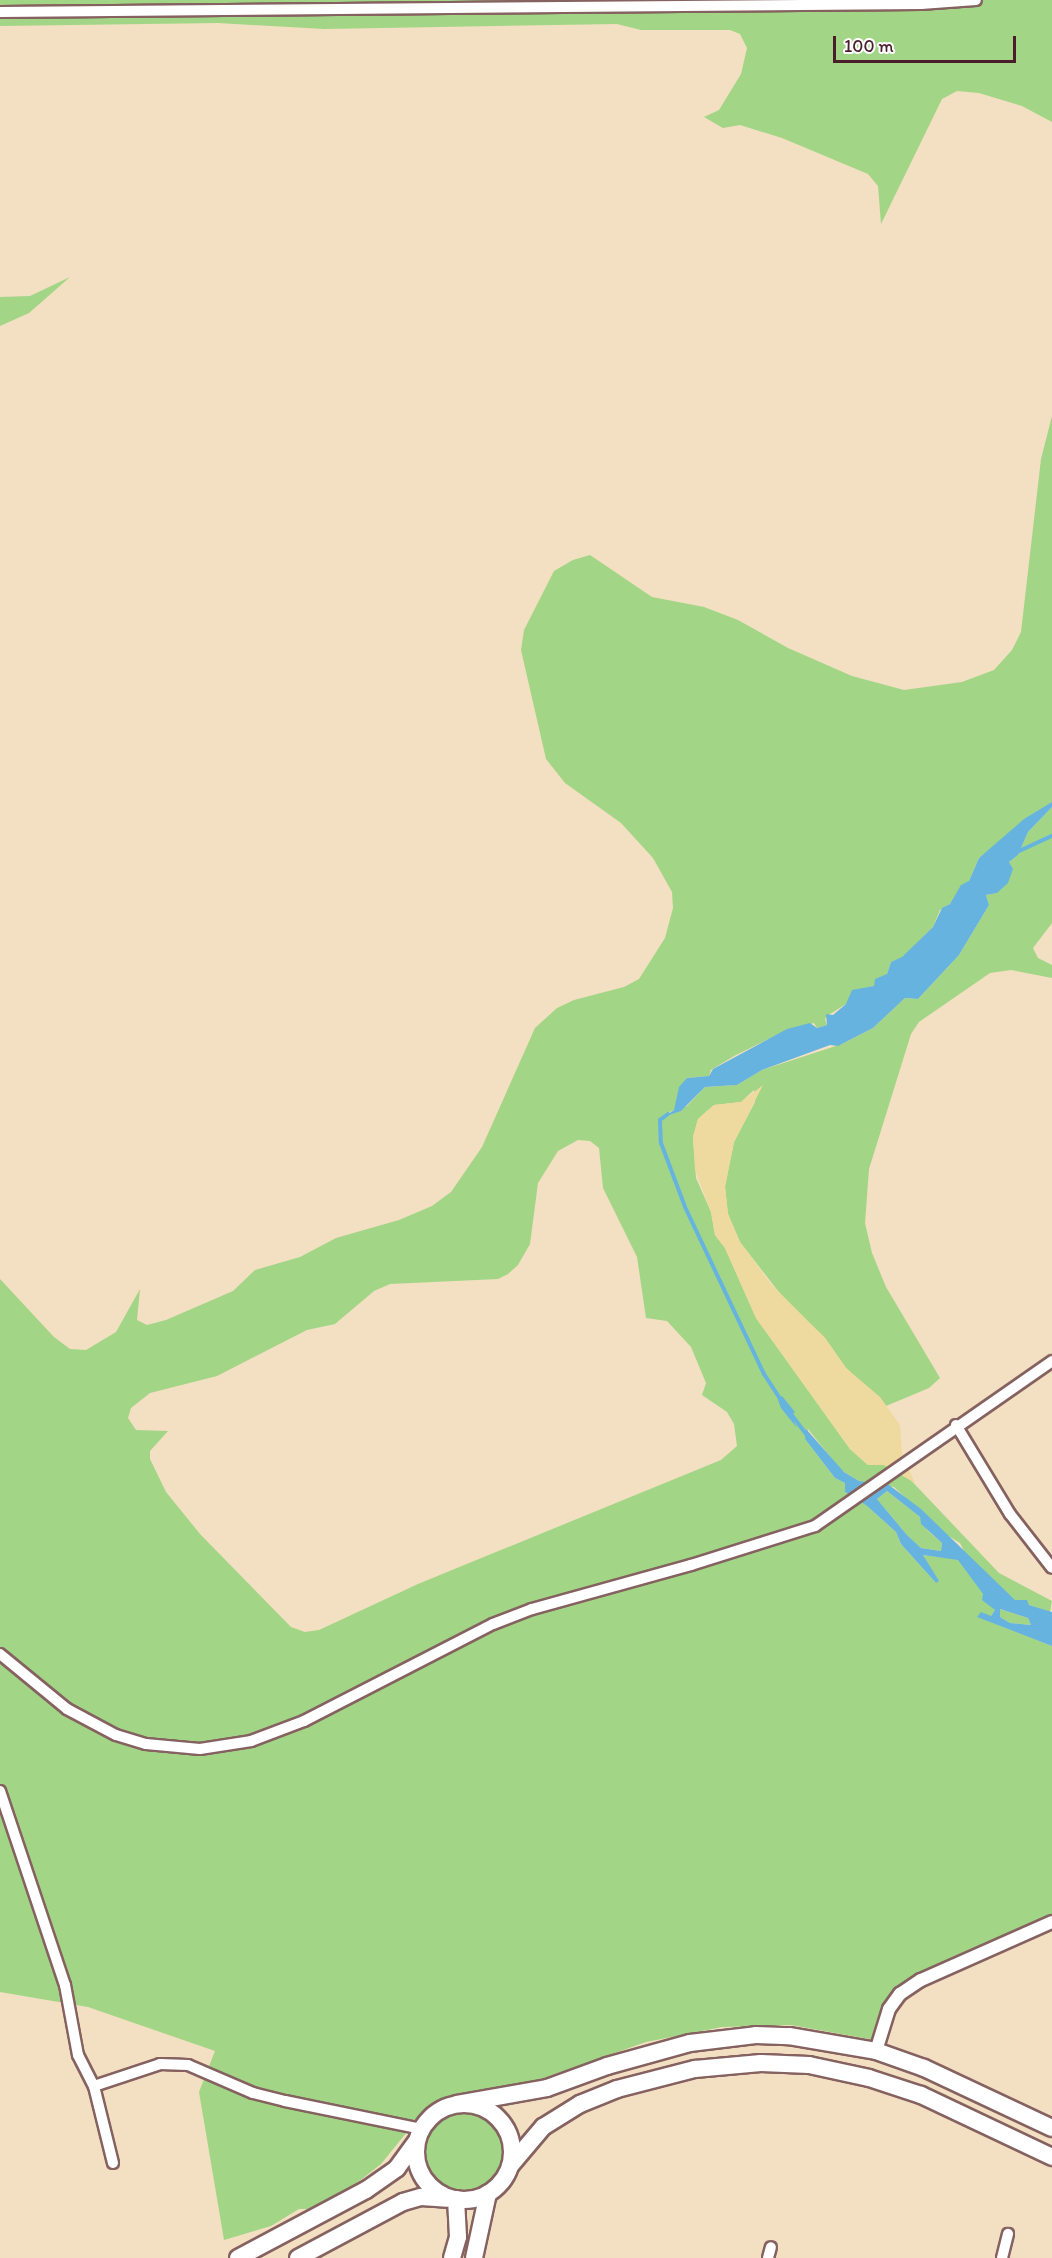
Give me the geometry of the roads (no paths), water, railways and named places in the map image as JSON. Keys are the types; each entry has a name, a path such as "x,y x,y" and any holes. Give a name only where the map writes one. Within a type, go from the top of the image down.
{"main road":[{"path":"238,2258 366,2190 397,2168 436,2112 457,2104 547,2088 645,2055 720,2039 756,2035 814,2038 876,2051 924,2068 1052,2128"},
{"path":"474,2258 488,2193 543,2127 580,2104 617,2089 695,2069 761,2063 809,2065 869,2078 921,2095 1052,2157"},
{"path":"457,2104 481,2107 501,2121 511,2142 510,2166"},
{"path":"419,2136 416,2158 425,2179 442,2194 456,2199"},
{"path":"298,2258 402,2202 421,2197 456,2199 488,2193"},
{"path":"452,2258 458,2238 456,2199"}],"street":[{"path":"0,12 901,4 976,0"},
{"path":"0,1654 67,1709 117,1735 173,1748 226,1746 304,1721 493,1624 532,1609 798,1533 843,1508 956,1425 1052,1361"},
{"path":"956,1425 1010,1514 1052,1568"},
{"path":"0,1791 64,1985 78,2055 94,2086 113,2163"},
{"path":"876,2051 889,2009 900,1994 921,1980 1052,1922"},
{"path":"94,2086 146,2067 174,2063 205,2070 263,2096 419,2136"},
{"path":"1002,2258 1008,2234"}],"water":[{"path":"1052,802 1052,807 1028,832 1018,855 1009,862 1013,869 1008,883 997,893 986,895 989,905 959,955 918,999 905,998 873,1028 838,1046 830,1045 762,1070 737,1085 705,1087 681,1111 666,1116 674,1110 679,1087 687,1078 709,1076 713,1069 787,1029 810,1023 817,1028 827,1025 826,1014 833,1015 846,1004 852,990 874,986 875,979 887,974 891,962 902,957 933,927 942,908 950,904 961,885 969,881 979,858 1024,819"},
{"path":"782,1396 795,1412 791,1415 797,1428 781,1408 778,1400"},
{"path":"806,1429 844,1472 859,1481 889,1485 921,1509 1015,1600 1027,1600 1029,1605 1052,1612 1052,1646 977,1617 981,1612 991,1616 995,1610 982,1600 983,1594 958,1560 923,1555 939,1581 936,1583 901,1544 896,1532 867,1506 845,1492 845,1483 835,1478 805,1439","holes":["887,1491 920,1517 921,1524 942,1543 941,1551 921,1548 907,1535 877,1499","1000,1609 1028,1618 1031,1625 1010,1623 1000,1617"]}],"waterway":[{"path":"1017,852 1052,836"},
{"path":"668,1114 660,1120 661,1143 685,1207 764,1374 782,1402"},
{"path":"788,1410 809,1438"}]}
